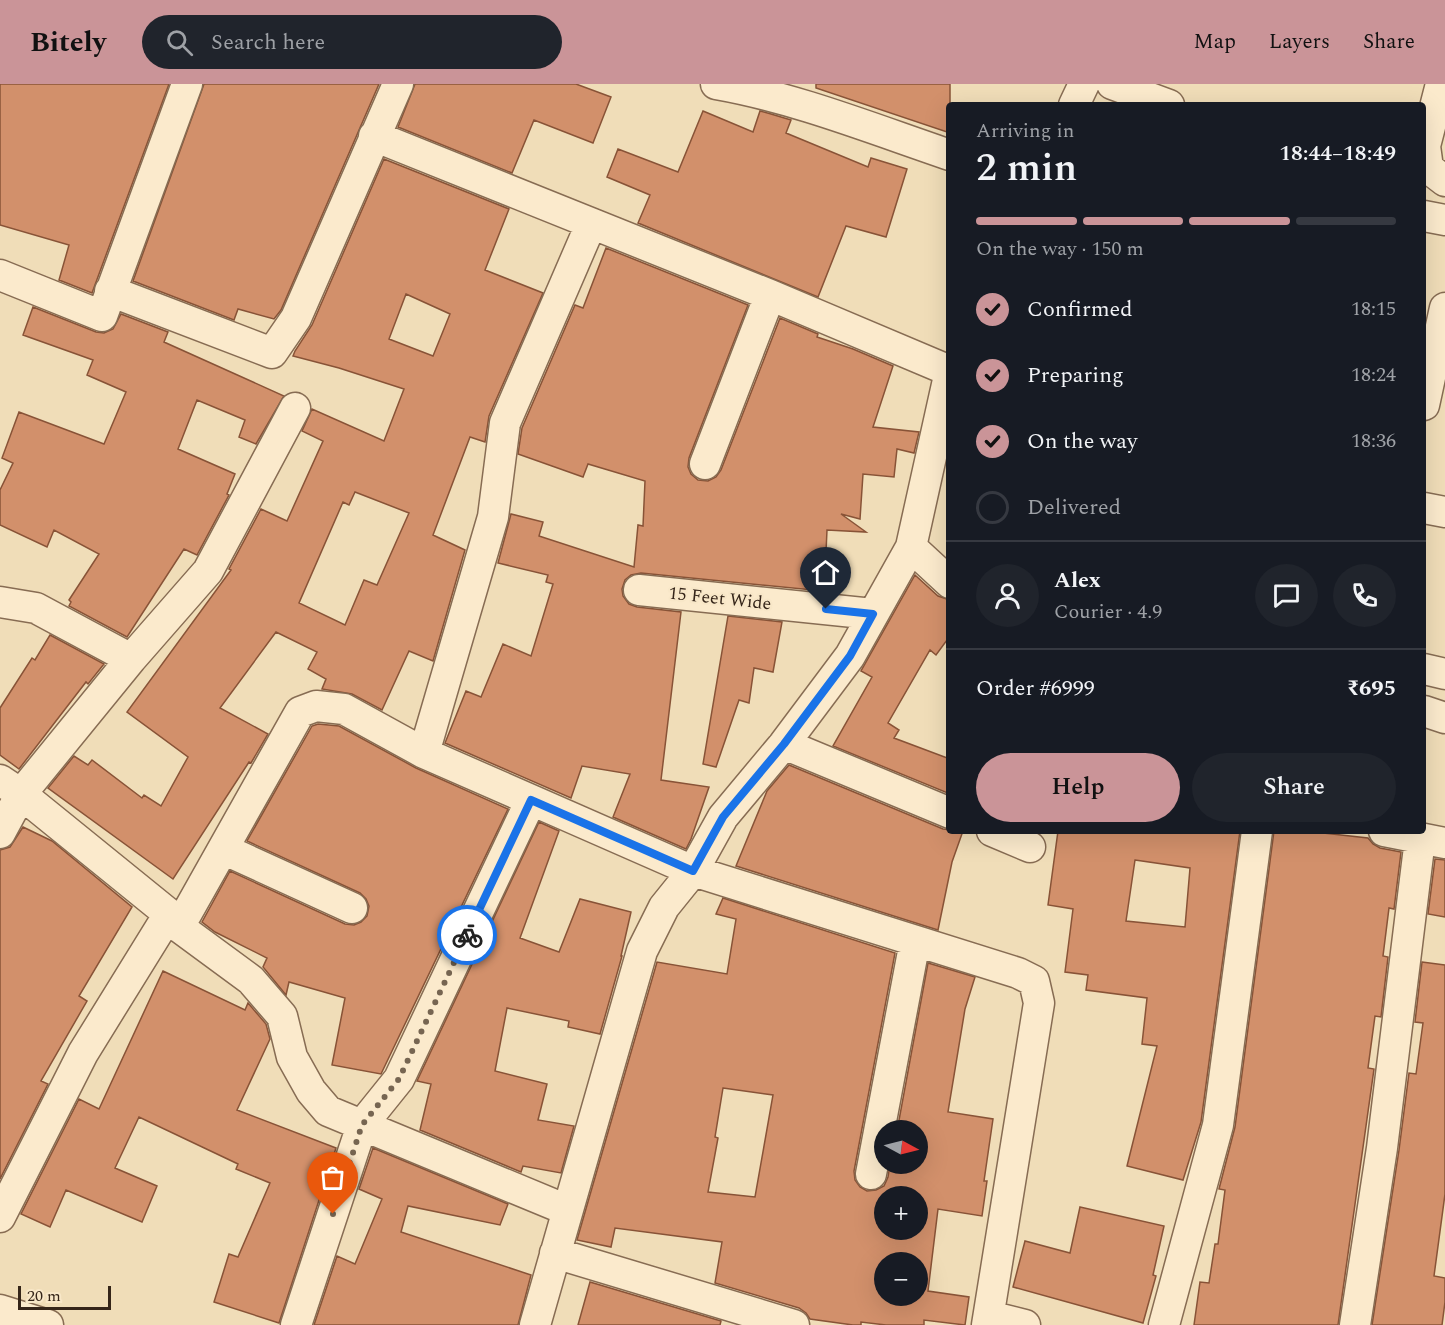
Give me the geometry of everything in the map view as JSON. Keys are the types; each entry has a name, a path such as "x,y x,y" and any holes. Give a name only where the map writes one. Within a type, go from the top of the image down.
{"street":[{"path":"0,275 102,316 187,84"},
{"path":"110,291 272,353 296,318 398,84"},
{"path":"716,84 749,90 840,117 946,155"},
{"path":"1075,102 1084,84"},
{"path":"1112,84 1161,102"},
{"path":"1426,142 1441,84"},
{"path":"374,136 770,295 946,369"},
{"path":"1426,153 1428,168 1445,181"},
{"path":"1426,216 1445,220"},
{"path":"424,753 493,517 505,423 591,224"},
{"path":"705,464 770,295"},
{"path":"1426,396 1445,308"},
{"path":"535,1325 642,951 664,907 693,871 723,817 784,744 850,656 911,547 946,389"},
{"path":"0,833 10,787 132,659 208,571 295,408"},
{"path":"1426,508 1445,512"},
{"path":"911,547 946,579"},
{"name":"15 Feet Wide","path":"639,590 873,614"},
{"path":"0,602 36,608 132,659"},
{"path":"1426,669 1445,674"},
{"path":"0,1217 83,1053 223,849 300,712 316,706 344,710 424,753 693,871 1018,973 1034,981 1039,1003 988,1321 1025,1325"},
{"path":"1426,712 1445,718"},
{"path":"784,744 946,811"},
{"path":"10,787 251,980 282,1016 292,1057 311,1091 328,1111 567,1210"},
{"path":"296,1325 362,1125 399,1079 531,800"},
{"path":"999,834 1030,847"},
{"path":"1164,1325 1218,1125 1257,834"},
{"path":"1355,1325 1432,841 1398,834"},
{"path":"223,849 352,908"},
{"path":"871,1174 915,941"},
{"path":"555,1253 794,1325"},
{"path":"0,1310 48,1325"}],"building":[{"path":"0,84 169,84 92,293 59,280 69,245 0,225"},
{"path":"204,84 379,84 281,310 274,319 238,309 234,320 133,281"},
{"path":"415,84 576,84 611,97 593,143 534,120 512,173 398,127"},
{"path":"816,84 950,84 950,102 946,102 946,132 816,88"},
{"path":"703,111 753,132 760,111 771,114 791,120 786,133 868,167 871,158 907,169 886,237 846,226 818,297 638,223 650,195 607,177 618,149 678,172"},
{"path":"384,159 509,209 485,270 543,293 489,416 485,442 470,437 433,535 465,550 433,661 409,651 382,710 352,694 322,689 326,679 308,669 317,652 276,632 220,708 268,734 173,879 48,788 74,756 88,765 92,760 142,798 144,795 161,806 188,757 127,712 231,570 229,569 261,509 287,521 323,441 302,431 312,409 384,441 404,389 293,356 312,325","holes":["406,294 450,314 433,356 389,339","355,492 409,513 377,585 364,580 345,625 299,603 343,502 349,505"]},
{"path":"606,248 748,305 689,458 688,467 691,474 698,480 708,481 716,477 721,470 780,318 818,334 817,337 893,366 873,427 919,432 914,453 897,449 894,477 863,474 860,519 841,514 866,532 827,530 826,552 816,551 813,590 641,573 631,575 625,580 622,589 623,596 629,604 681,612 661,780 709,787 686,849 613,817 630,774 582,766 571,798 445,743 466,691 481,697 503,644 531,656 553,584 546,582 548,575 498,563 511,514 543,522 539,536 634,567 638,525 643,526 645,481 588,464 583,477 518,454 522,428 575,305 583,308"},
{"path":"33,307 96,332 104,333 113,329 121,314 168,332 164,342 284,396 256,444 239,437 245,420 197,400 178,449 235,474 227,494 229,495 197,555 184,549 127,637 69,606 71,602 69,600 99,554 54,530 47,547 0,525 0,490 13,463 2,458 19,412 104,444 126,392 87,375 93,360 23,335"},
{"path":"915,575 938,596 946,599 946,641 936,655 930,650 888,723 899,730 894,738 946,758 946,792 833,746 872,677 861,671"},
{"path":"728,616 782,622 773,672 754,668 749,703 739,700 716,767 703,764"},
{"path":"50,635 104,664 88,684 86,682 19,769 0,755 0,708 32,658 35,660"},
{"path":"318,724 339,726 416,768 508,809 381,1074 332,1065 345,998 289,982 286,995 263,967 267,958 215,932 202,922 230,871 345,924 354,925 367,916 369,906 360,893 247,841 312,726"},
{"path":"789,765 946,829 946,834 962,834 952,862 938,930 736,866 767,791"},
{"path":"539,822 559,831 520,938 559,952 580,899 631,912 622,956 600,1034 568,1027 569,1021 507,1008 495,1071 547,1084 538,1120 574,1126 561,1173 523,1166 521,1172 420,1130 431,1084 417,1081"},
{"path":"23,827 52,841 132,907 79,996 87,1001 41,1081 48,1084 0,1179 0,850 10,847"},
{"path":"1058,834 1240,834 1201,1122 1183,1180 1127,1166 1157,1046 1142,1044 1147,998 1086,990 1088,975 1065,972 1073,909 1048,905","holes":["1135,860 1190,868 1185,927 1126,921"]},
{"path":"1274,834 1332,834 1368,838 1380,848 1401,852 1394,909 1389,908 1383,956 1388,957 1381,1017 1375,1016 1368,1068 1374,1069 1338,1325 1194,1325 1200,1282 1209,1283 1215,1244 1218,1244 1225,1190 1219,1189 1235,1127"},
{"path":"1435,859 1445,860 1445,917 1428,914"},
{"path":"723,898 895,953 854,1171 855,1180 860,1187 867,1191 874,1190 874,1240 928,1240 928,1186 884,1186 888,1174 928,1174 928,1120 899,1120 928,963 975,977 965,1009 948,1112 993,1119 984,1181 987,1181 982,1216 938,1209 928,1291 969,1297 965,1325 924,1320 924,1325 886,1325 861,1322 861,1325 853,1325 810,1319 799,1308 715,1283 722,1242 615,1228 611,1247 577,1240 657,962 727,974 736,919 716,914","holes":["723,1088 773,1095 755,1197 708,1192 718,1138 715,1137"]},
{"path":"1422,962 1445,965 1445,1194 1434,1276 1445,1278 1442,1325 1372,1325 1409,1073 1416,1074 1423,1023 1415,1022"},
{"path":"163,971 245,1010 248,1003 266,1024 270,1039 237,1110 336,1148 279,1323 214,1302 229,1254 238,1257 270,1183 236,1169 238,1164 139,1117 115,1168 157,1186 142,1222 66,1190 50,1227 21,1214 79,1099 99,1109"},
{"path":"373,1148 508,1204 500,1225 408,1206 401,1232 531,1275 518,1325 314,1325 337,1256 355,1264 382,1199 359,1189"},
{"path":"1080,1207 1164,1226 1153,1275 1156,1276 1143,1323 1013,1287 1025,1241 1070,1253"},
{"path":"590,1282 721,1321 720,1325 578,1325"}],"way so far":[{"path":"333,1214 362,1125 399,1079 467,935"}],"route":[{"path":"467,935 531,800 693,871 723,817 784,744 850,656 873,614 826,609"}]}
